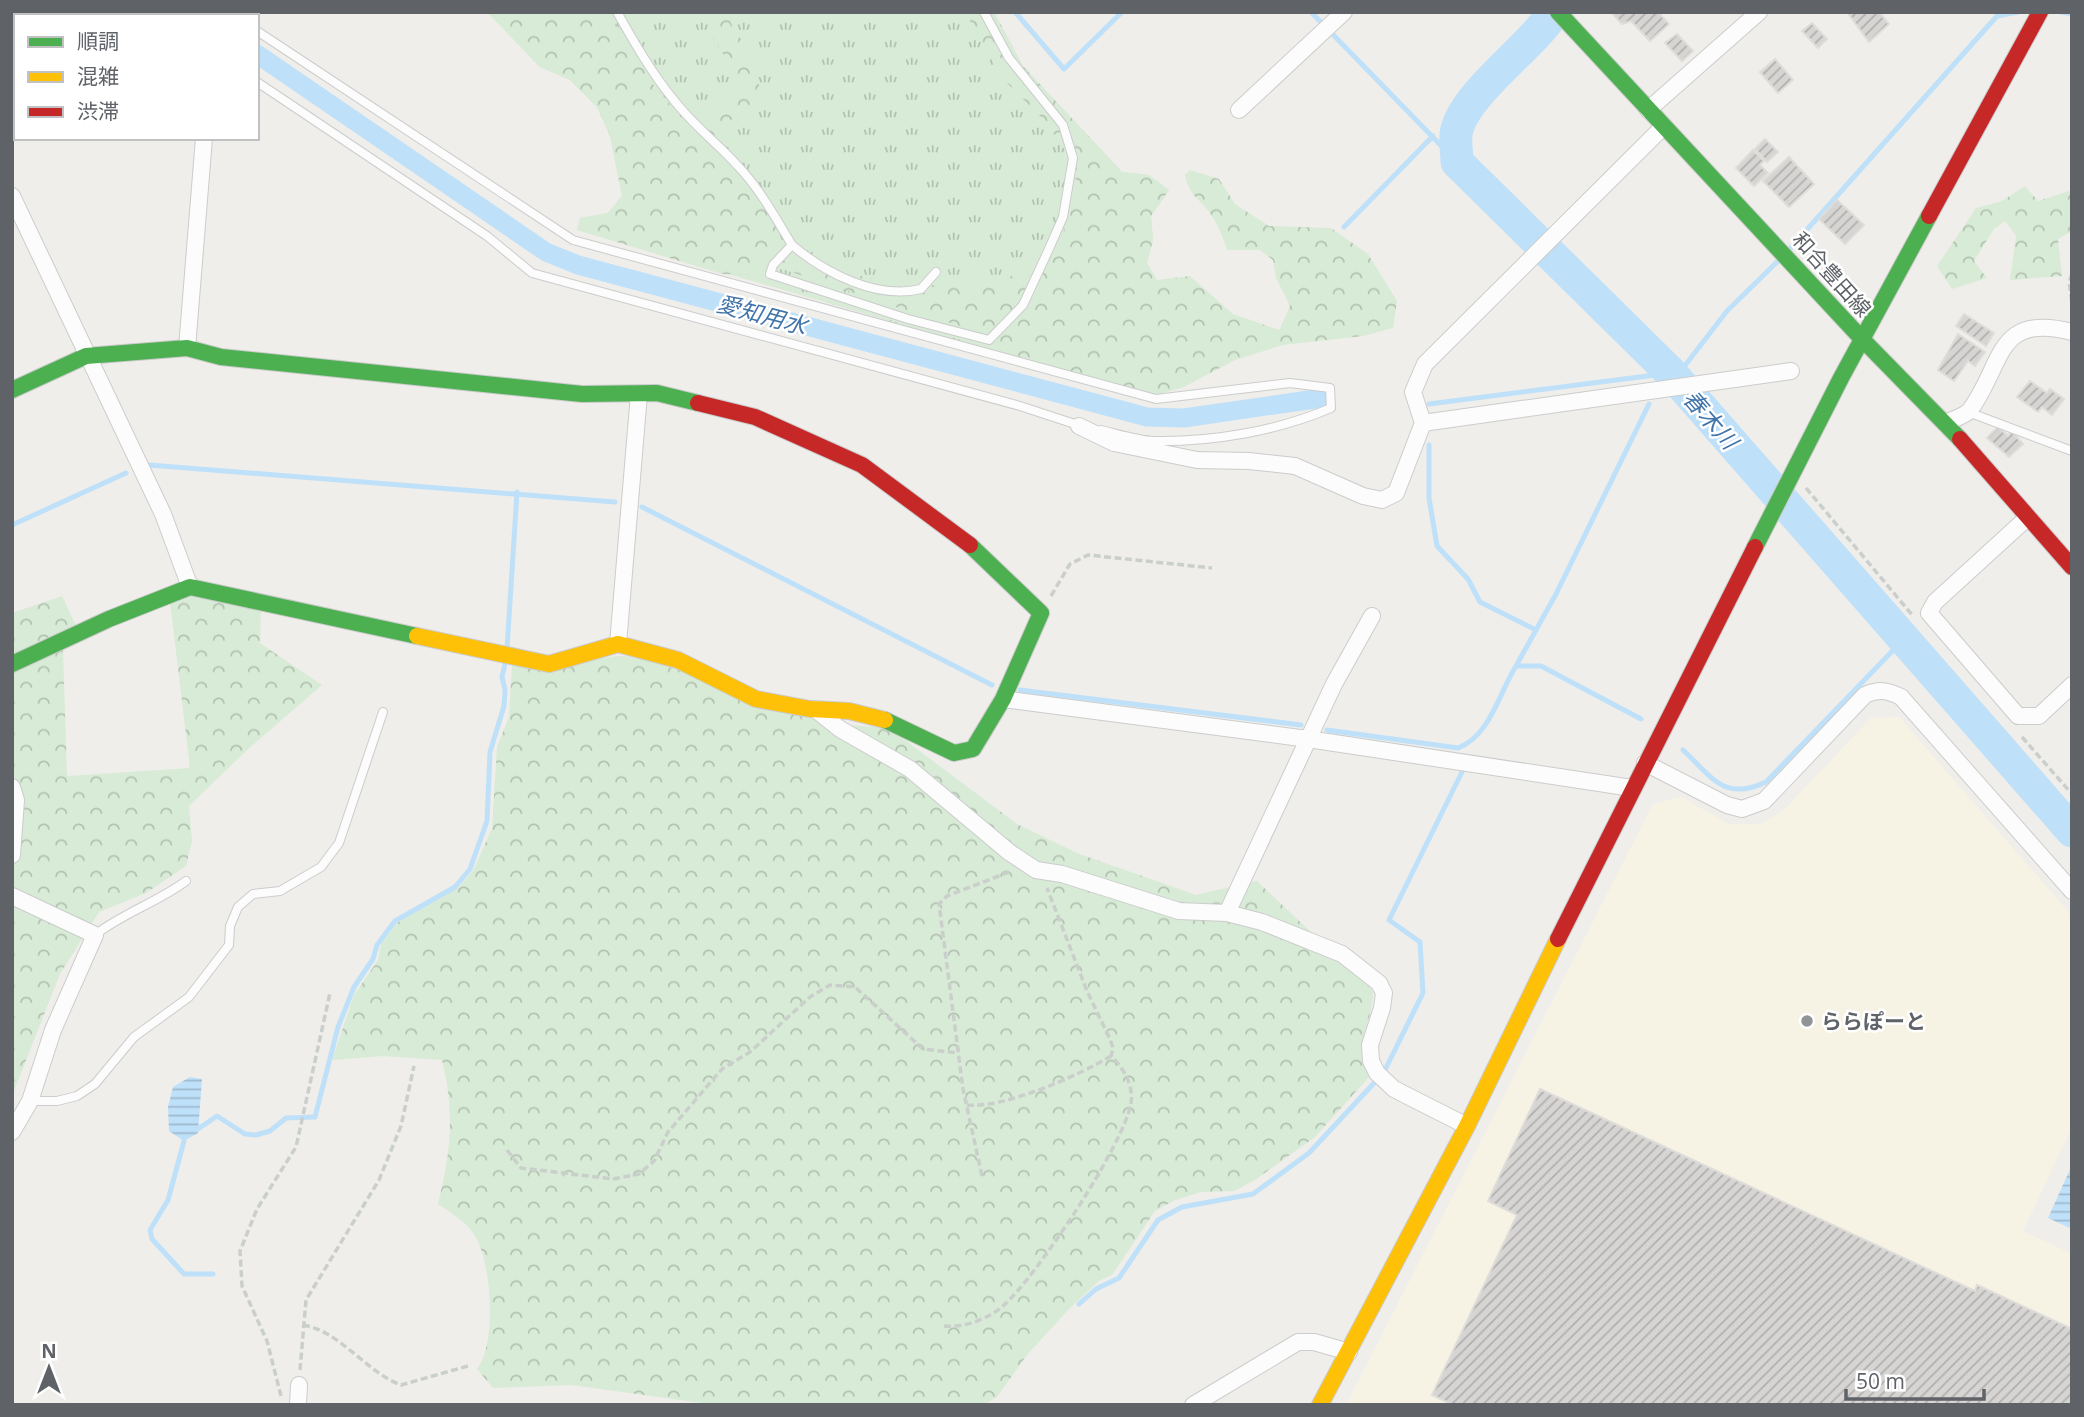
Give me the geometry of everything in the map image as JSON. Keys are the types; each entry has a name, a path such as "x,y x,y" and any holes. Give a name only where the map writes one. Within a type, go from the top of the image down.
{"street":[{"path":"1239,110 1344,12"},
{"path":"1648,110 1759,12"},
{"path":"1320,1405 1467,1126 1632,788 1770,516 1798,481 1862,339 2040,12"},
{"name":"和合豊田線","path":"1560,14 1862,339 1946,423 2072,567"},
{"path":"1079,426 1114,443 1197,460 1250,461 1294,466 1363,496 1382,500 1396,493 1423,423 1413,392 1426,364 1664,126"},
{"path":"187,348 204,140"},
{"path":"12,196 163,514 190,587"},
{"path":"1946,423 1968,412 2010,336 2028,328 2050,326 2072,332"},
{"path":"12,390 86,356 187,348 221,357 582,394 678,396 755,417 862,465 963,538 1041,613 1003,699 973,748 954,753 890,722 849,711 815,709 756,699 678,660 618,644 549,664 190,587 109,619 28,659 12,664"},
{"path":"1423,423 1791,371"},
{"path":"618,644 639,394"},
{"path":"2027,518 1935,602 1929,613 2018,716 2039,716 2072,685"},
{"path":"1227,914 1308,739 1372,616"},
{"path":"1645,763 1727,805 1753,807 1764,802 1865,695 1877,690 1889,691 1901,697 2069,881"},
{"path":"1003,699 1308,739 1632,788"},
{"path":"815,709 840,729 910,769 1026,863 1044,871 1062,874 1179,911 1227,914 1275,927 1342,954 1379,983 1384,993 1370,1045 1371,1061 1377,1073 1394,1089 1467,1126"},
{"path":"12,787 16,800 12,855"},
{"path":"12,896 95,935 53,1030 30,1101 12,1132"},
{"path":"1193,1405 1298,1342 1314,1342 1349,1352"},
{"path":"298,1405 299,1385"}],"lane":[{"path":"617,12 650,69 673,100 698,129 738,166 765,198 792,245 826,271 884,289 921,289 936,272"},
{"path":"792,245 774,265 770,274 982,340 994,338 1023,305 1063,217 1073,158 1063,125 1009,58 984,12"},
{"path":"259,32 573,240 1156,399 1290,383 1330,388 1331,408 1293,424 1212,437 1152,441 1079,426 1020,406 532,273 487,236 259,83"},
{"path":"1968,412 2072,451"},
{"path":"30,1101 57,1101 77,1096 94,1084 134,1037 189,996 229,944 230,926 238,907 253,894 280,891 321,867 339,843 383,712"},
{"path":"95,935 110,923 168,894 186,881"}],"path":[{"path":"2072,274 2072,303"},
{"path":"1798,481 1914,618"},
{"path":"1041,613 1070,564 1088,555 1212,568"},
{"path":"2022,737 2072,794"},
{"path":"982,1176 958,1052 939,904 947,896 1017,870 1026,863"},
{"path":"967,1105 996,1105 1086,1072 1111,1056 1113,1048 1110,1039 1087,991 1045,885 1044,871"},
{"path":"507,1150 521,1168 613,1179 639,1174 654,1161 668,1132 722,1069 750,1052 810,996 830,985 855,987 923,1049 958,1052"},
{"path":"287,1405 281,1396 268,1341 243,1286 240,1251 257,1209 296,1147 330,993"},
{"path":"944,1326 962,1326 1003,1306 1072,1218 1094,1182 1131,1104 1128,1082 1111,1056"},
{"path":"299,1385 303,1325 309,1293 353,1228 393,1149 414,1066"},
{"path":"303,1325 323,1332 384,1377 401,1385 468,1366"}],"shaded area":[{"name":"ららぽーと","path":"1899,717 2072,916 2072,1127 2023,1231 2072,1254 2072,1405 1346,1405 1653,804 1681,797 1729,824 1761,824 1784,810 1871,718"}],"green space":[{"path":"487,12 994,12 1023,66 1122,172 1149,175 1169,190 1151,216 1153,240 1147,263 1157,280 1003,354 577,230 580,218 608,213 622,196 610,136 597,107 570,80 540,67"},
{"path":"487,12 609,12 651,82 685,122 716,107 729,95 739,80 712,36 706,12 727,12 733,29 750,50 754,74 761,89 755,100 717,132 722,145 766,195 782,242 794,254 819,267 909,286 936,287 960,282 991,282 1012,276 1060,246 1078,169 1045,121 1003,79 965,12 994,12 1023,66 1122,172 1149,175 1169,190 1151,216 1153,240 1147,263 1157,280 1190,276 1233,314 1279,330 1290,306 1276,278 1273,260 1260,250 1227,250 1213,218 1189,187 1185,175 1190,170 1219,179 1235,204 1269,226 1331,228 1368,254 1397,301 1393,328 1363,336 1283,345 1235,360 1184,387 1156,395 1003,354 931,312 905,310 785,270 775,260 755,268 752,275 722,274 577,230 580,218 608,213 622,196 610,136 597,107 570,80 540,67"},
{"path":"2025,186 2038,201 2072,190 2072,231 2058,239 2062,276 2010,280 2016,236 2005,221 1994,229 1974,261 1987,278 1952,289 1937,266 1976,208 2002,201"},
{"path":"193,594 261,608 260,643 322,685 246,751 189,806 192,841 186,866 146,893 99,912 60,974 12,1096 12,613 62,596 77,628 63,650 67,776 190,768 170,602"},
{"path":"622,656 646,659 809,714 821,723 889,728 1017,824 1077,853 1196,895 1257,881 1373,991 1362,1044 1364,1065 1369,1077 1315,1137 1255,1180 1234,1191 1201,1192 1175,1200 1155,1211 1112,1275 1099,1281 1069,1309 1027,1355 997,1397 983,1405 717,1405 571,1385 493,1388 477,1369 488,1341 490,1323 488,1284 481,1249 468,1226 438,1204 450,1132 449,1097 442,1060 383,1056 332,1060 354,995 378,960 381,944 398,922 459,887 474,869 492,828 497,747 509,717 512,665"}],"water":[{"path":"190,1077 202,1079 198,1133 184,1141 169,1131 168,1107 173,1087"},
{"path":"2072,1165 2072,1229 2048,1218"}],"building":[{"path":"1611,12 1658,12 1669,24 1650,41 1631,21 1622,24"},
{"path":"1847,12 1879,12 1889,24 1869,42"},
{"path":"1812,23 1827,39 1818,48 1802,31"},
{"path":"1677,34 1693,51 1682,61 1665,43"},
{"path":"1775,59 1793,80 1778,93 1760,72"},
{"path":"1765,139 1778,152 1767,162 1755,149"},
{"path":"1753,150 1764,161 1760,165 1768,173 1754,186 1736,168"},
{"path":"1789,157 1814,184 1789,207 1763,181"},
{"path":"1837,200 1864,225 1845,244 1819,219"},
{"path":"1964,314 1994,333 1986,346 1956,326"},
{"path":"1958,334 1985,352 1975,366 1968,361 1954,381 1938,370"},
{"path":"2030,381 2047,393 2050,389 2064,399 2052,415 2042,407 2038,412 2017,397"},
{"path":"1998,427 2008,436 2012,432 2023,444 2009,457 1987,438"},
{"path":"1540,1089 1975,1291 1977,1285 2072,1329 2072,1405 1453,1405 1432,1395 1517,1215 1488,1201"}],"waterway":[{"path":"1015,12 1064,69 1122,12"},
{"path":"1311,12 1457,162"},
{"name":"春木川","path":"1554,12 1470,104 1456,134 1457,162 1671,373 2072,831"},
{"path":"1787,252 1997,16 2018,12"},
{"path":"2061,12 2072,14"},
{"name":"愛知用水","path":"259,55 546,252 578,265 1147,417 1184,418 1322,398"},
{"path":"1344,227 1433,136"},
{"path":"1429,404 1671,373 1683,368 1727,311 1780,259"},
{"path":"1516,666 1556,594 1649,404"},
{"path":"1429,445 1429,498 1437,546 1468,579 1480,602 1536,630"},
{"path":"149,465 615,502"},
{"path":"12,525 126,473"},
{"path":"507,649 517,492"},
{"path":"642,507 992,685"},
{"path":"1683,750 1711,777 1729,788 1752,787 1766,782 1903,640"},
{"path":"198,1129 217,1116 245,1134 256,1135 270,1131 286,1118 315,1117 338,1027 354,987 373,959 377,945 395,921 455,887 470,869 487,821 490,752 504,706 502,677 506,659"},
{"path":"1327,730 1458,748 1469,742 1486,724 1516,666 1541,666 1641,719"},
{"path":"1020,690 1301,725"},
{"path":"1385,1070 1423,993 1420,942 1389,920 1462,772"},
{"path":"1079,1304 1096,1289 1119,1278 1158,1220 1182,1207 1253,1194 1309,1153 1375,1082"},
{"path":"184,1141 168,1200 150,1230 152,1239 184,1274 213,1274"}],"traffic: fast":[{"path":"1558,12 1862,339 1960,439"},
{"path":"1755,547 1841,378 1929,216"},
{"path":"12,390 86,356 187,348 221,357 582,394 657,393 698,403"},
{"path":"885,720 954,753 973,749 1003,699 1041,613 970,545"},
{"path":"12,664 109,619 190,587 417,636"}],"traffic: slow":[{"path":"417,636 549,664 618,644 678,660 756,699 810,709 849,711 885,720"},
{"path":"1320,1405 1467,1126 1558,939"}],"traffic: jam":[{"path":"1929,216 2040,12"},
{"path":"698,403 755,417 862,465 970,545"},
{"path":"1960,439 2072,567"},
{"path":"1558,939 1755,547"}],"place":[{"name":"ららぽーと","path":"1807,1021"}]}
